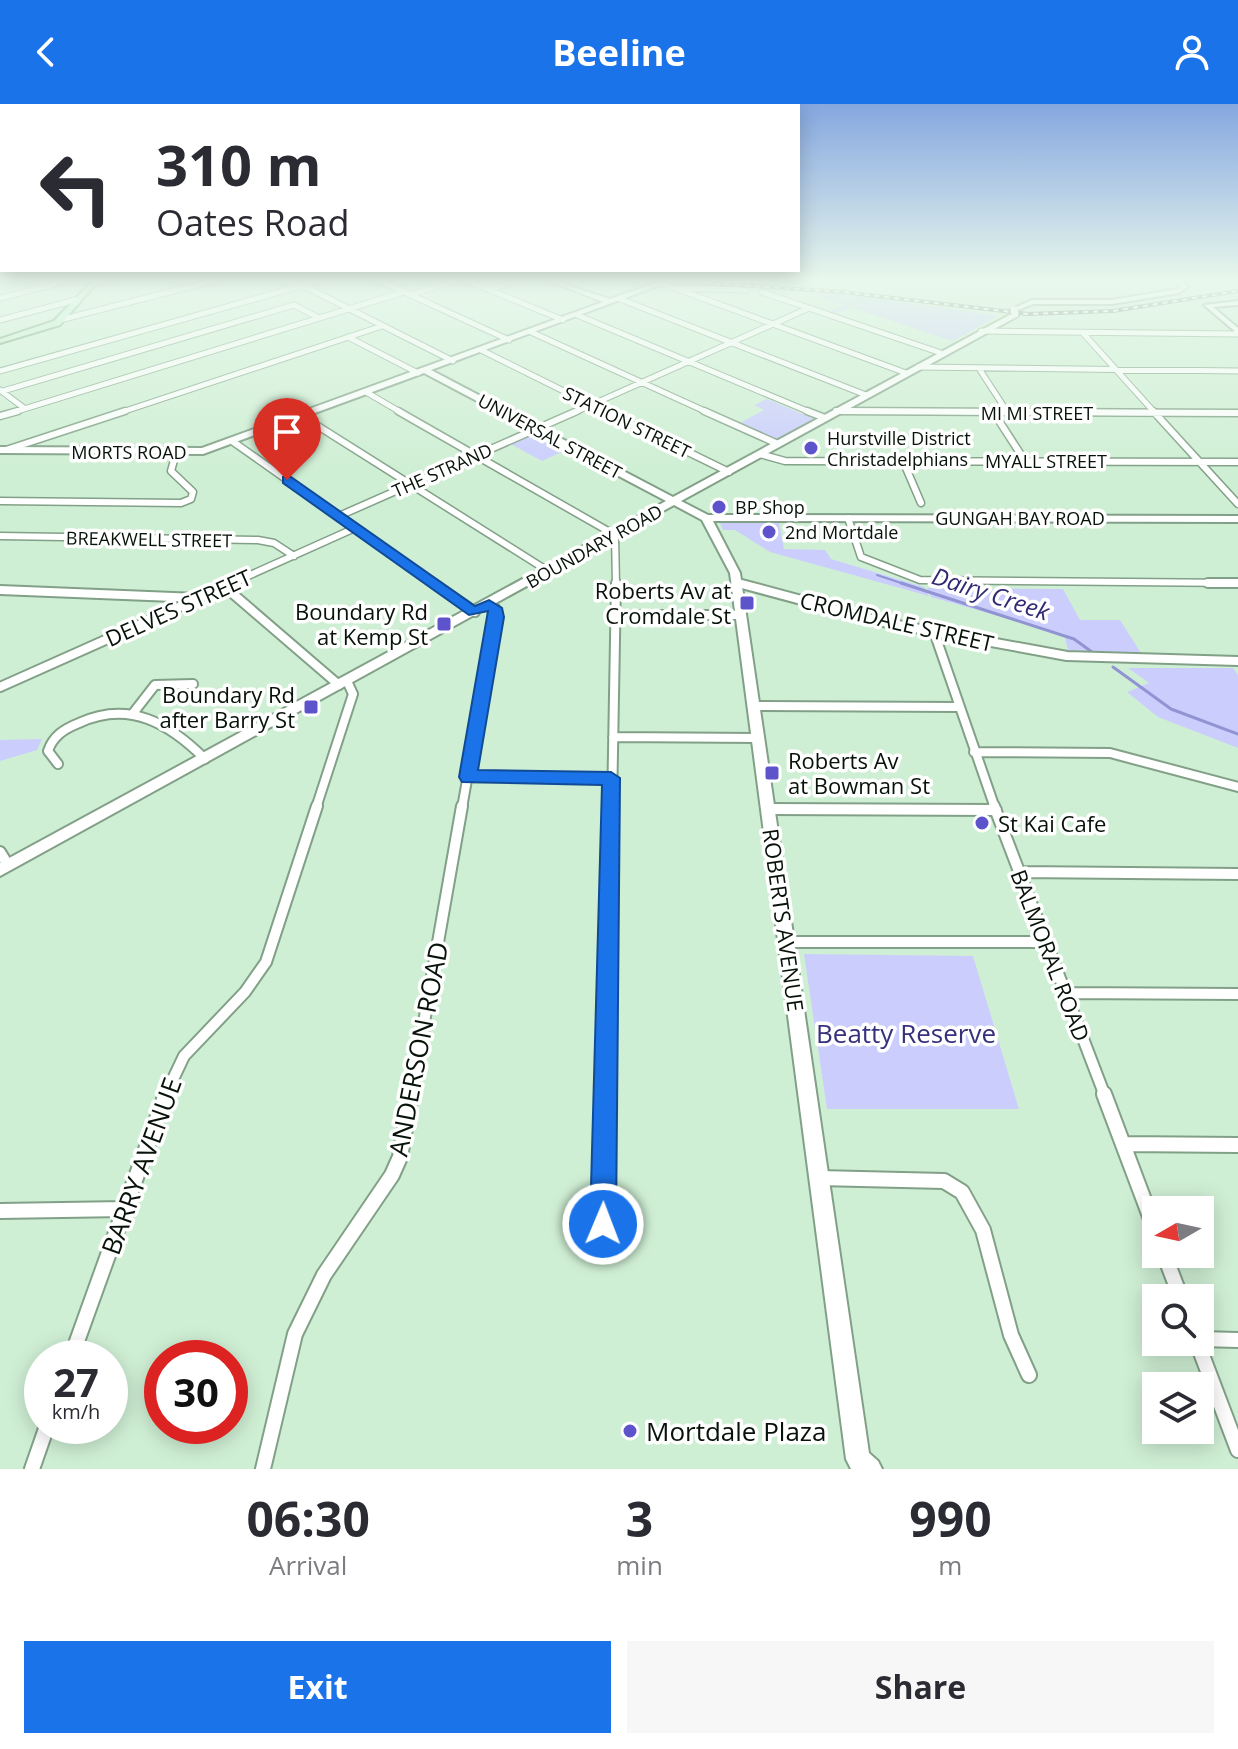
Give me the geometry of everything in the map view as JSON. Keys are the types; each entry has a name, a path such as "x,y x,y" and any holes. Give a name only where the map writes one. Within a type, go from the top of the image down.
{"street":[{"path":"0,371 99,343"},
{"path":"1,390 164,343"},
{"path":"0,416 238,343"},
{"path":"3,450 331,343"},
{"path":"360,343 422,372"},
{"path":"416,343 453,361"},
{"name":"MORTS ROAD","path":"3,450 203,451 501,343"},
{"path":"555,343 778,444"},
{"path":"643,343 825,418"},
{"name":"THE STRAND","path":"339,516 730,343"},
{"path":"734,343 866,395"},
{"path":"823,343 906,373"},
{"path":"911,343 941,353"},
{"name":"BOUNDARY ROAD","path":"4,868 475,612 960,343"},
{"path":"1092,343 1238,504"},
{"name":"STATION STREET","path":"481,350 729,472"},
{"path":"918,367 1238,371"},
{"path":"980,370 1008,413"},
{"name":"UNIVERSAL STREET","path":"422,372 675,502"},
{"path":"1,390 24,408"},
{"path":"366,392 615,535 603,1224"},
{"name":"MI MI STREET","path":"836,411 1238,413"},
{"path":"994,413 1025,461"},
{"path":"302,416 548,571"},
{"path":"232,441 475,612"},
{"path":"0,501 183,502 193,492 171,471 176,453"},
{"name":"MYALL STREET","path":"760,454 785,461 1238,462"},
{"path":"903,461 921,503"},
{"path":"675,502 706,518"},
{"name":"GUNGAH BAY ROAD","path":"706,518 1238,519"},
{"name":"ROBERTS AVENUE","path":"706,518 738,583 859,1466"},
{"path":"848,518 861,557 920,580 1238,583"},
{"name":"DELVES STREET","path":"0,687 355,528"},
{"name":"BREAKWELL STREET","path":"0,536 258,540 274,543 294,556"},
{"name":"CROMDALE STREET","path":"738,583 864,618 1057,654 1108,660 1238,661"},
{"path":"225,587 343,683"},
{"path":"0,590 198,598"},
{"name":"ANDERSON ROAD","path":"263,1469 298,1323 337,1254 377,1204 400,1157 496,617 495,608 489,604"},
{"path":"616,615 742,615"},
{"name":"BALMORAL ROAD","path":"934,632 974,752 1142,1196"},
{"path":"134,712 148,690 159,681 193,684"},
{"name":"BARRY AVENUE","path":"77,1340 174,1071 197,1039 246,992 266,962 353,694 343,683"},
{"path":"754,706 958,707"},
{"path":"58,764 48,751 58,734 93,716 134,712 170,726 205,759"},
{"path":"613,737 758,738"},
{"path":"974,752 1110,753 1238,787"},
{"path":"468,777 611,778"},
{"path":"769,809 996,810"},
{"path":"0,852 4,868"},
{"path":"1020,872 1238,874"},
{"path":"786,942 1046,942"},
{"path":"1066,993 1238,994"},
{"path":"1123,1144 1238,1145"},
{"path":"819,1178 944,1181 956,1185 974,1207 1007,1326 1029,1375"},
{"path":"0,1211 124,1209"},
{"path":"1214,1341 1238,1340"},
{"path":"1204,1356 1238,1450"},
{"path":"32,1469 41,1444"}],"green space":[{"path":"767,399 817,420 779,441 740,423 764,410 754,405"},
{"path":"532,432 566,450 542,461 509,443"},
{"path":"779,522 784,549 825,550 831,559 924,587 929,596 770,552 735,530 723,530 720,523"},
{"path":"927,588 1063,589 1080,620 1120,620 1141,653 1068,650 1064,634 931,597"},
{"path":"1128,668 1233,668 1238,675 1238,748 1158,717 1127,692 1149,683"},
{"path":"42,739 37,750 0,761 0,740"},
{"name":"Beatty Reserve","path":"804,954 973,956 1019,1109 827,1109"}],"waterway":[{"name":"Dairy Creek","path":"877,575 901,583"},
{"name":"Dairy Creek","path":"901,583 1074,639 1092,652"},
{"name":"Dairy Creek","path":"901,583 907,585"},
{"name":"Dairy Creek","path":"1113,667 1171,709 1238,734"}],"place":[{"name":"Hurstville District Christadelphians","path":"811,448"},
{"name":"BP Shop","path":"719,507"},
{"name":"2nd Mortdale","path":"769,532"},
{"name":"Roberts Av at Cromdale St","path":"747,603"},
{"name":"Boundary Rd at Kemp St","path":"444,624"},
{"name":"Boundary Rd after Barry St","path":"311,707"},
{"name":"Roberts Av at Bowman St","path":"772,773"},
{"name":"St Kai Cafe","path":"982,823"},
{"name":"Mortdale Plaza","path":"630,1431"}],"route":[{"path":"287,480 475,612 489,604 495,608 496,617 468,777 611,778 603,1224"}]}
